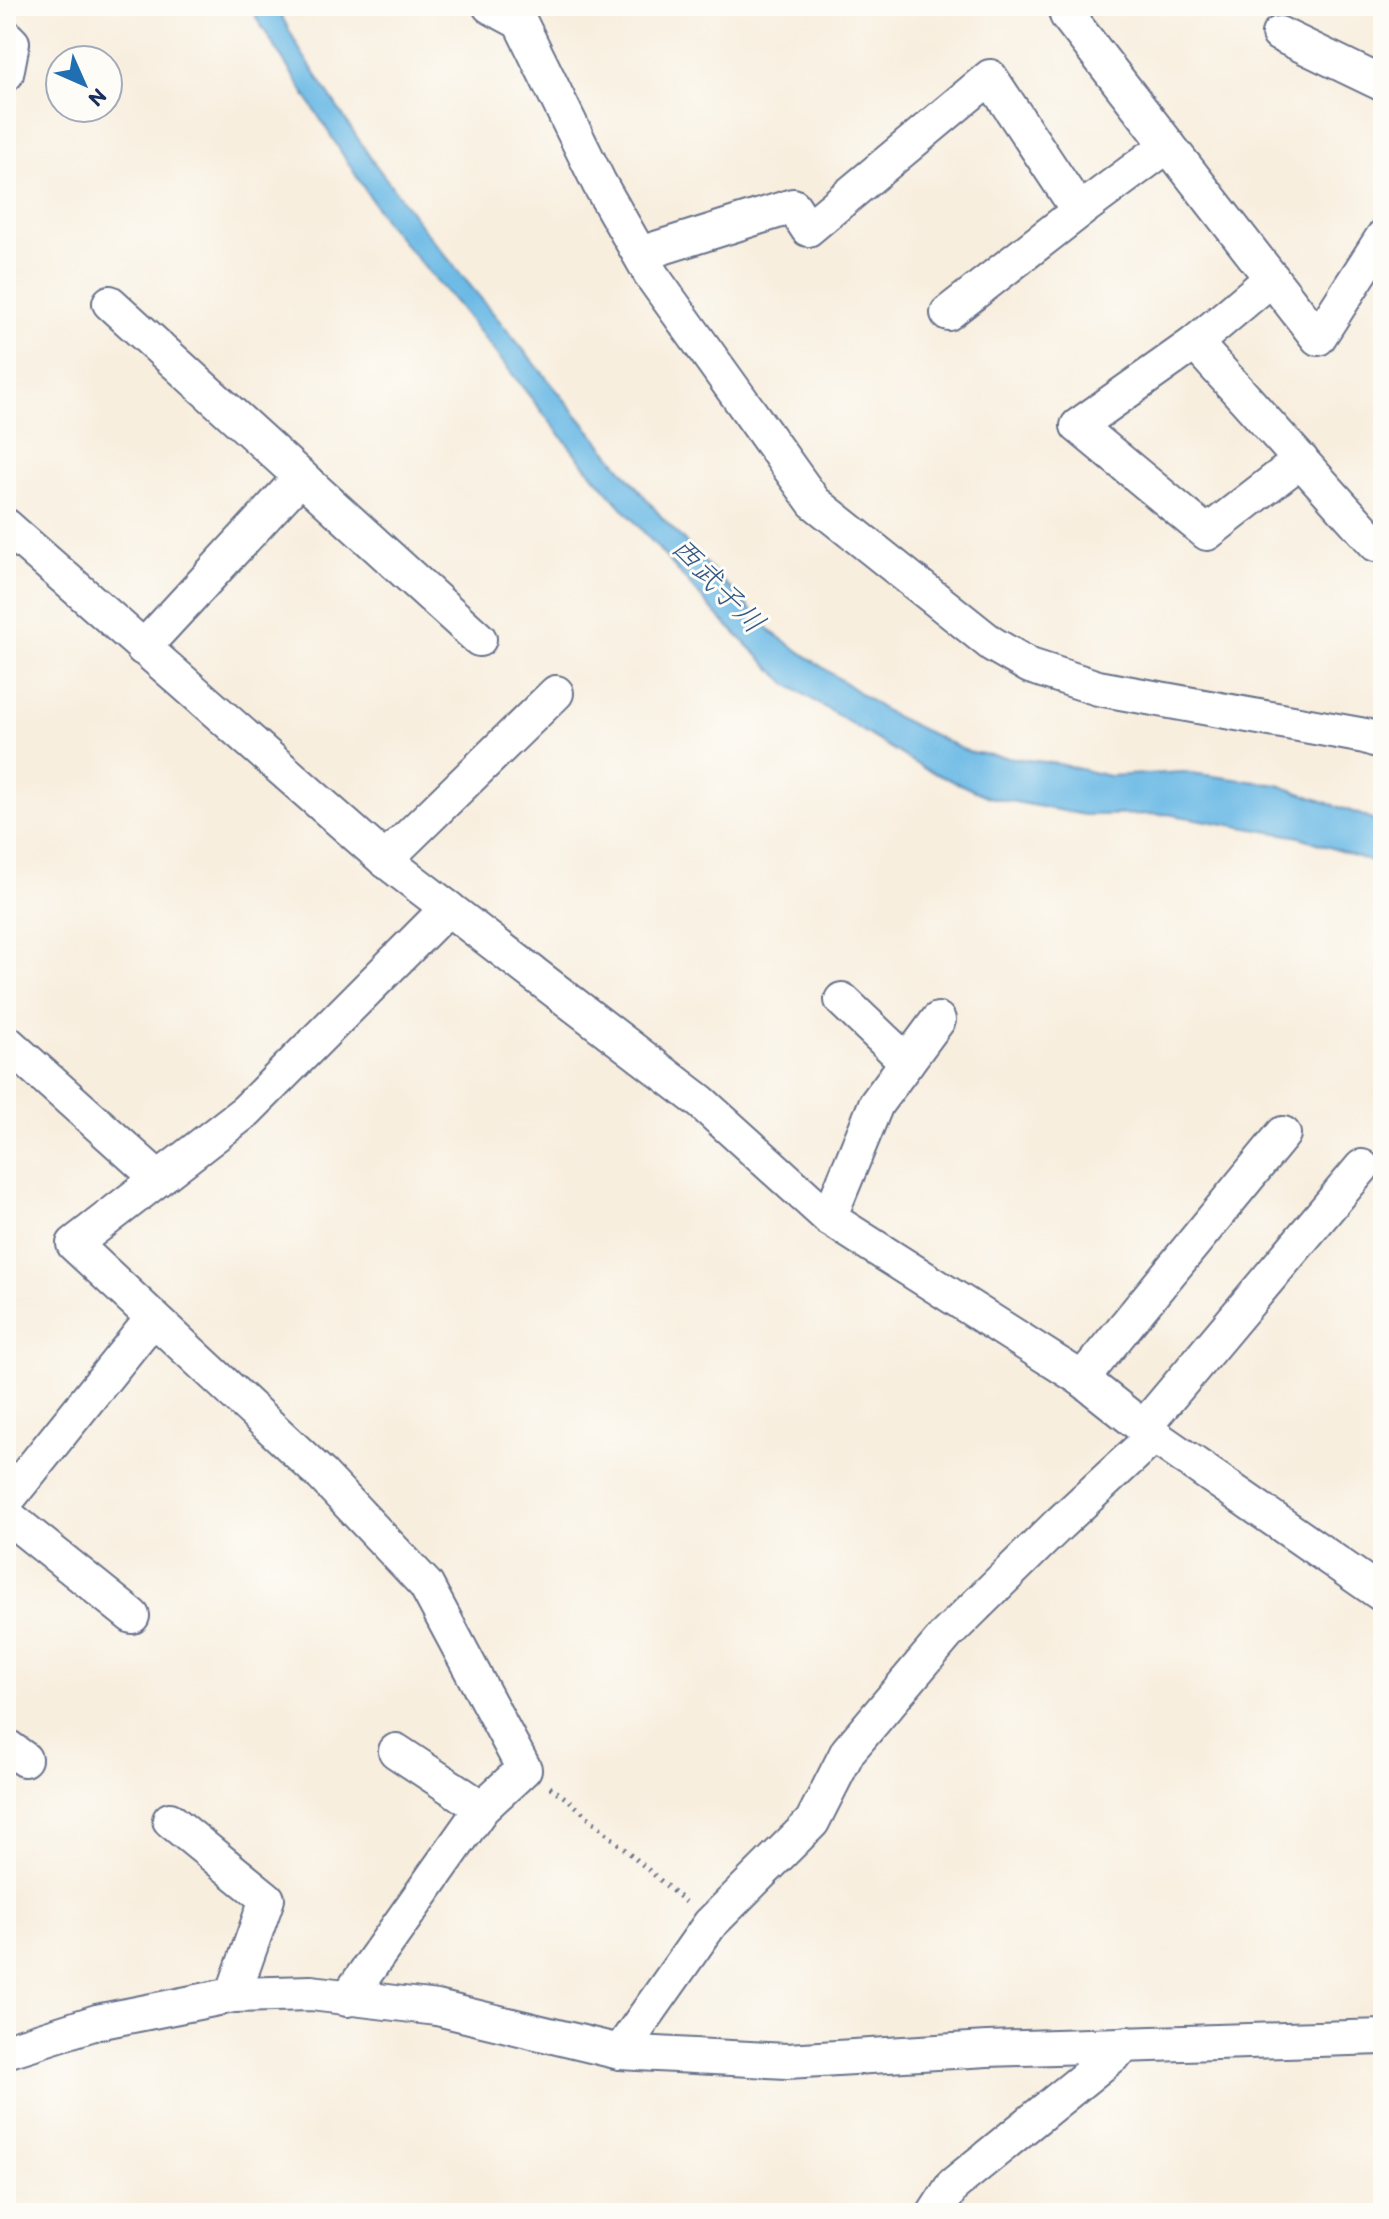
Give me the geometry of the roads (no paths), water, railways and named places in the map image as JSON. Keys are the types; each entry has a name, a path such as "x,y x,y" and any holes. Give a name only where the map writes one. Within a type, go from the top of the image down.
{"street":[{"path":"490,6 520,22 599,183 652,276 814,502 992,644 1030,666 1098,688 1365,736 1383,742"},
{"path":"1067,15 1318,338 1383,237"},
{"path":"1279,34 1383,84"},
{"path":"6,37 12,43 6,74"},
{"path":"640,254 793,206 808,229 990,77 1079,211"},
{"path":"948,313 1168,145"},
{"path":"1272,278 1195,343 1078,426 1207,533 1301,460"},
{"path":"110,303 479,639"},
{"path":"1195,343 1376,544 1383,537"},
{"path":"143,648 301,477"},
{"path":"6,526 385,860 701,1102 829,1218 1082,1379 1148,1432 1383,1595"},
{"path":"385,860 556,693"},
{"path":"347,1999 482,1808 524,1769 426,1585 322,1475 74,1244 246,1111 448,908"},
{"path":"842,1000 907,1062"},
{"path":"829,1218 876,1104 938,1020"},
{"path":"6,1042 158,1178"},
{"path":"1082,1379 1283,1134"},
{"path":"620,2052 710,1924 812,1822 848,1751 947,1634 1148,1432 1362,1167"},
{"path":"6,1501 153,1318"},
{"path":"6,1515 132,1616"},
{"path":"396,1751 482,1808"},
{"path":"170,1820 267,1899 233,1995"},
{"path":"6,2051 97,2022 233,1995 311,1993 437,2008 620,2052 787,2061 1127,2044 1383,2037"},
{"path":"935,2213 953,2185 1127,2044"}],"water":[{"name":"西武子川","path":"249,6 276,6 301,52 372,160 426,232 664,520 773,633 890,714 969,752 1059,764 1109,776 1184,772 1278,785 1364,816 1383,826 1383,869 1300,837 1167,814 1085,815 989,797 923,768 787,684 716,614 582,462 456,303 386,223"}]}
